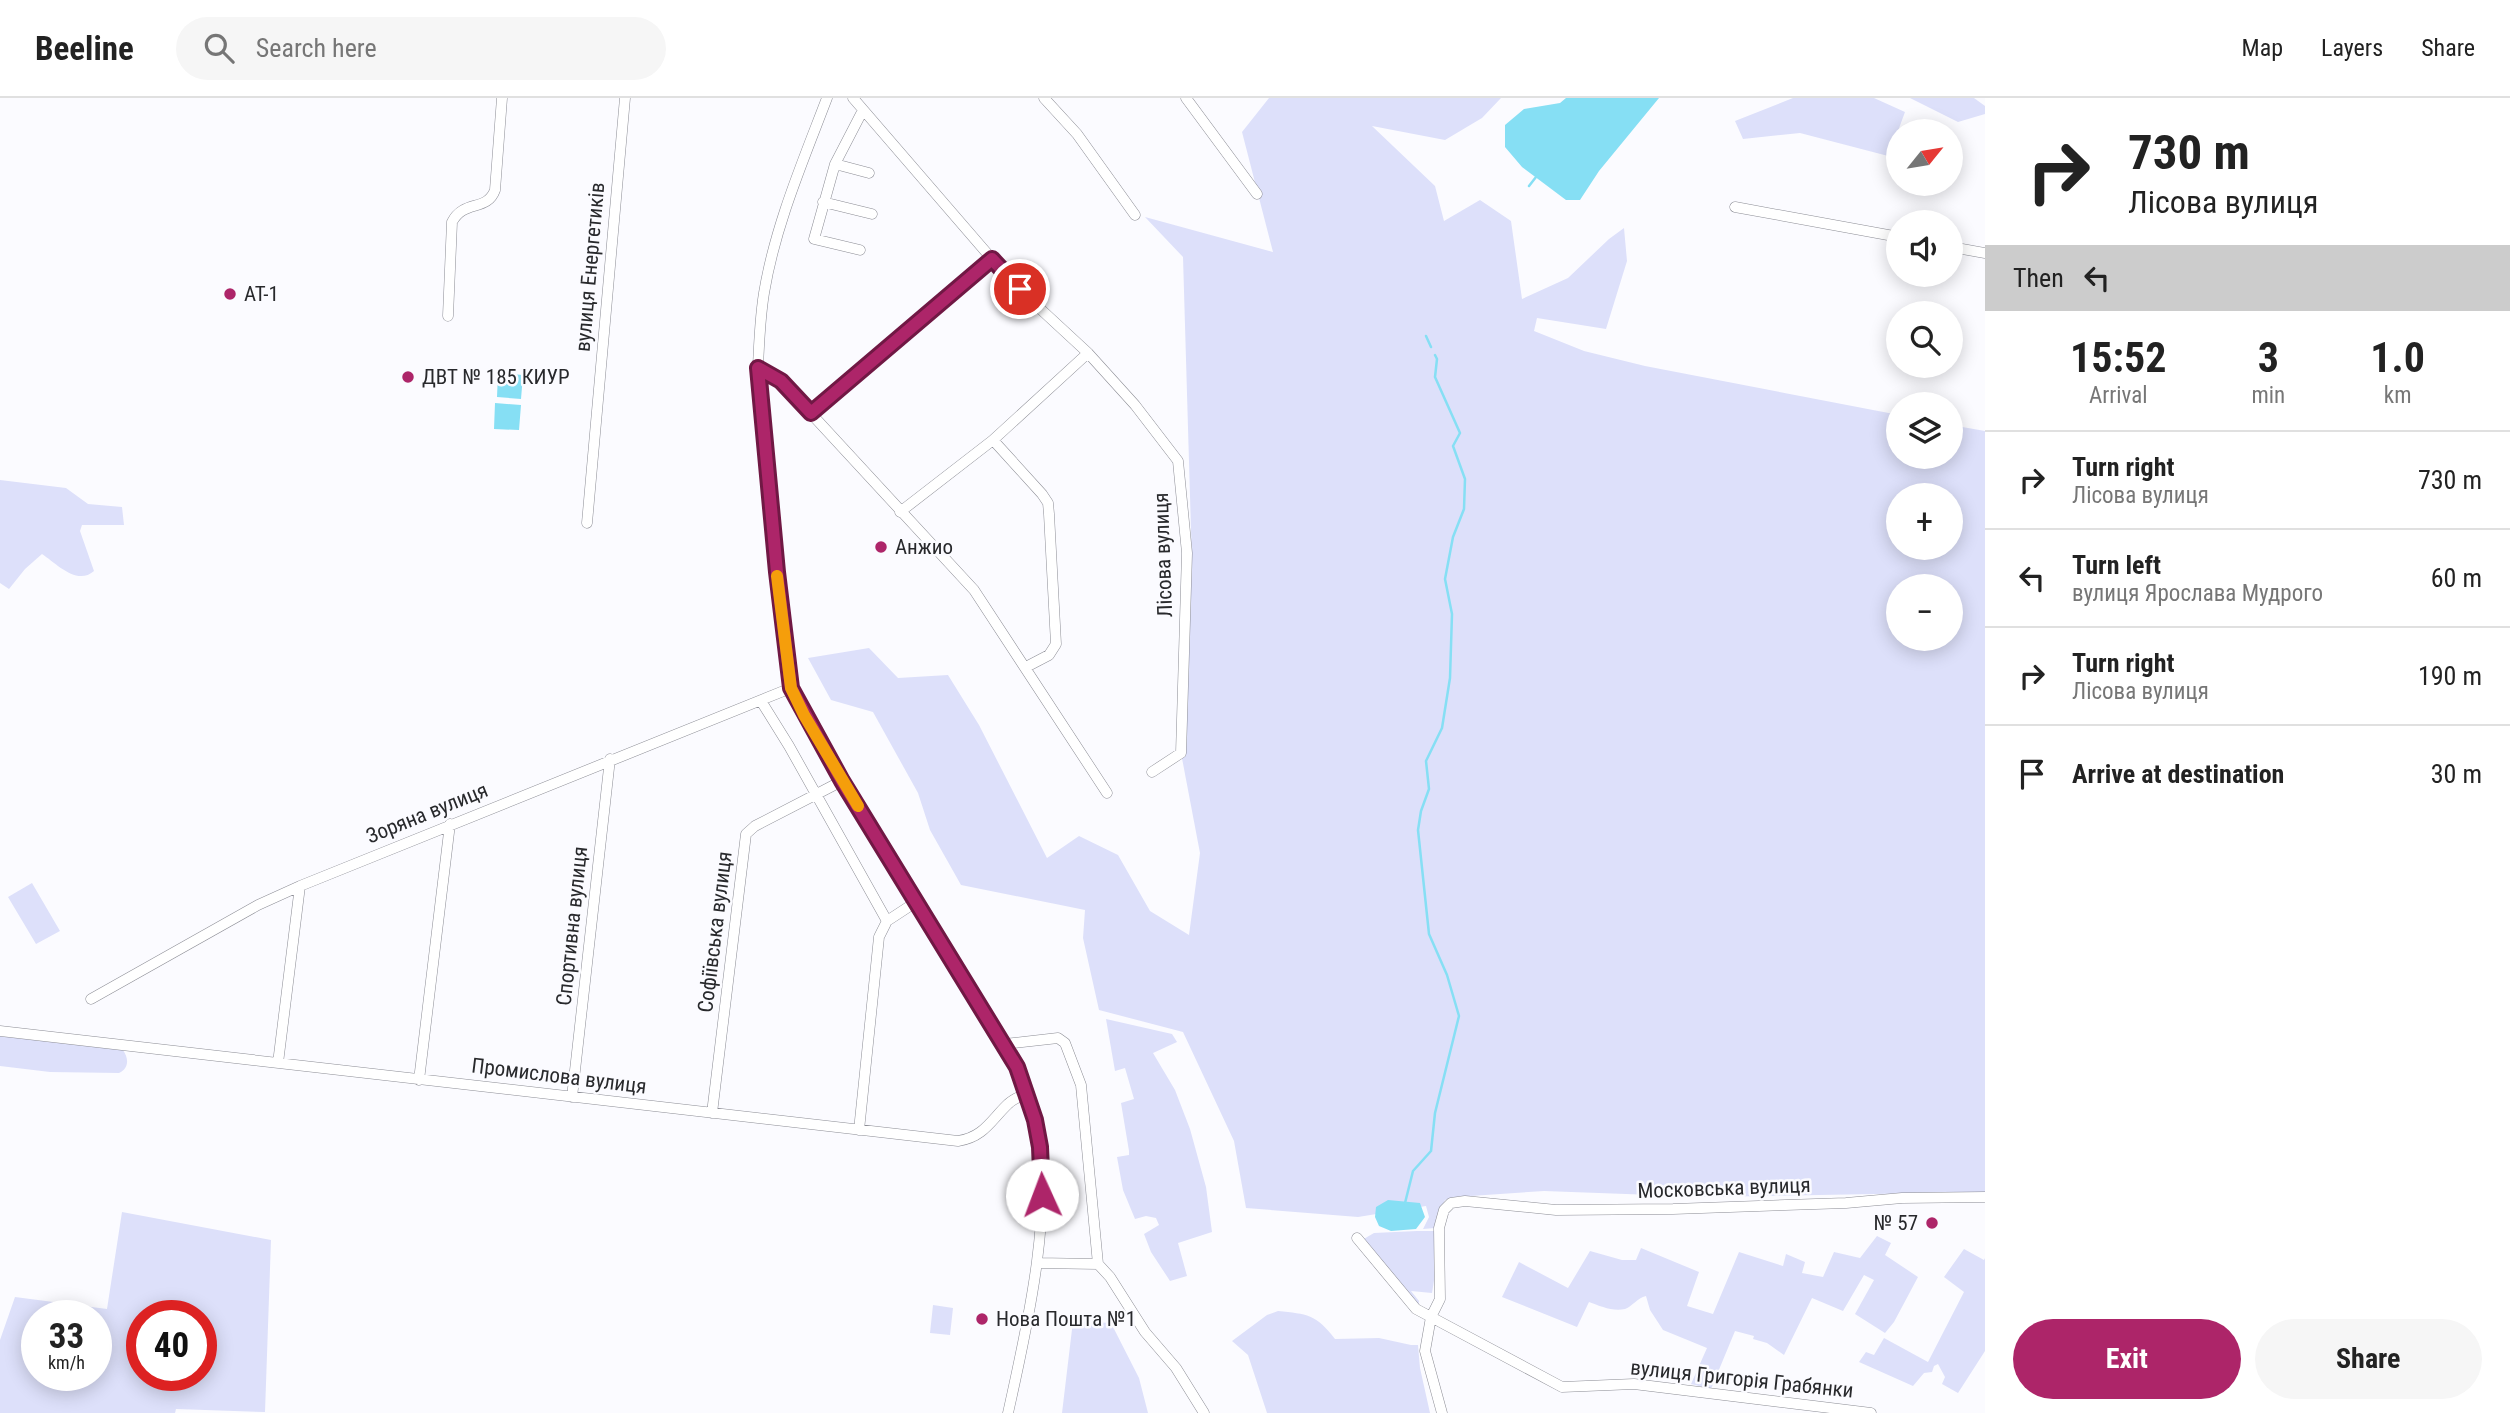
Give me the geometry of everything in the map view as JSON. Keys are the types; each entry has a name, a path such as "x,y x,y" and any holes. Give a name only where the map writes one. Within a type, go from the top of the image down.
{"street":[{"path":"448,316 452,222 460,210 486,203 492,198 495,190 502,98"},
{"name":"вулиця Енергетиків","path":"587,523 625,98"},
{"path":"827,98 774,247 760,321 758,368 773,538 791,688 842,781 1004,1044 1027,1093 1035,1120 1042,1172 1037,1263 1008,1413"},
{"name":"Лісова вулиця","path":"853,98 992,259 1088,353 1135,405 1178,461 1186,553 1181,753 1152,772"},
{"path":"1044,98 1077,134 1135,215"},
{"path":"1186,98 1257,194"},
{"path":"860,250 814,239 835,164 863,110"},
{"path":"835,164 869,173"},
{"path":"823,202 872,214"},
{"path":"1735,208 1886,235"},
{"path":"1963,249 1985,253"},
{"path":"811,413 992,259"},
{"path":"900,512 993,440 1088,353"},
{"path":"758,368 781,381 974,590 1107,793"},
{"path":"993,440 1048,503 1056,644 1049,655 1026,667"},
{"name":"Зоряна вулиця","path":"91,999 258,905 300,886 791,688"},
{"path":"761,701 887,921"},
{"name":"Спортивна вулиця","path":"572,1097 610,760"},
{"path":"815,794 842,781"},
{"name":"Софіївська вулиця","path":"712,1114 746,834 755,826 815,794"},
{"path":"419,1080 450,824"},
{"path":"278,1063 300,886"},
{"path":"859,1130 878,937 887,921 916,902"},
{"name":"Промислова вулиця","path":"0,1031 958,1141 978,1135 989,1127 1011,1101 1027,1093"},
{"path":"1004,1044 1058,1038 1065,1043 1081,1085 1098,1264 1110,1277 1145,1332 1176,1368 1205,1413"},
{"name":"Московська вулиця","path":"1431,1317 1440,1299 1439,1228 1444,1210 1451,1203 1465,1201 1556,1210 1673,1209 1846,1203 1902,1198 1985,1197"},
{"name":"вулиця Григорія Грабянки","path":"1357,1238 1416,1310 1562,1387 1634,1384 1871,1413"},
{"path":"1037,1263 1098,1264"},
{"path":"1431,1317 1425,1351 1442,1413"}],"shaded area":[{"path":"1269,98 1501,98 1482,118 1445,140 1372,126 1435,186 1444,221 1480,200 1511,221 1522,299 1568,278 1624,228 1627,261 1606,329 1537,318 1534,331 1584,351 1645,366 1886,412 1886,469 1963,469 1963,427 1985,431 1985,1192 1708,1197 1544,1191 1445,1200 1435,1228 1423,1229 1429,1217 1426,1206 1358,1217 1246,1208 1234,1141 1183,1032 1099,1010 1083,938 1085,910 961,885 930,830 918,793 873,712 831,700 808,658 869,648 898,678 948,675 979,725 1047,858 1079,836 1118,855 1150,911 1189,935 1200,853 1181,753 1192,564 1183,257 1145,217 1273,252 1242,132"},
{"path":"1793,98 1874,98 1905,112 1902,119 1886,119 1886,155 1800,133 1743,139 1735,121"},
{"path":"1910,98 1974,98 1985,106 1985,114 1964,120 1952,119"},
{"path":"0,480 66,488 88,504 122,507 124,525 82,525 80,531 94,571 88,575 67,572 42,554 9,589 0,583"},
{"path":"32,883 60,931 36,944 8,897"},
{"path":"1106,1019 1172,1034 1177,1042 1153,1053 1175,1090 1190,1129 1206,1187 1212,1232 1178,1243 1187,1276 1170,1281 1151,1252 1144,1234 1159,1225 1156,1218 1146,1216 1135,1219 1123,1190 1117,1157 1129,1155 1129,1151 1121,1103 1134,1099 1125,1068 1115,1071"},
{"path":"0,1036 123,1050 127,1063 125,1069 119,1073 50,1072 0,1066"},
{"path":"122,1212 271,1240 265,1412 176,1409 175,1413 0,1413 0,1340 15,1297 38,1300 21,1300 21,1391 112,1391 112,1300 108,1300"},
{"path":"1434,1231 1437,1262 1432,1293 1411,1291 1419,1301 1418,1307 1362,1240 1374,1233"},
{"path":"1877,1236 1891,1243 1885,1255 1918,1277 1894,1322 1885,1333 1855,1314 1874,1280 1864,1275 1843,1311 1812,1298 1784,1355 1767,1343 1753,1339 1754,1336 1735,1331 1711,1389 1691,1384 1707,1348 1663,1330 1650,1310 1646,1296 1620,1310 1589,1302 1577,1327 1502,1297 1519,1262 1568,1288 1590,1251 1622,1260 1636,1260 1641,1248 1699,1272 1687,1306 1713,1314 1739,1252 1783,1266 1786,1254 1805,1262 1802,1273 1823,1277 1834,1252 1860,1258"},
{"path":"1964,1249 1984,1260 1985,1258 1985,1351 1958,1393 1942,1384 1945,1377 1938,1364 1932,1372 1924,1373 1913,1386 1859,1362 1866,1352 1874,1355 1884,1338 1928,1362 1964,1292 1944,1277"},
{"path":"933,1305 953,1308 950,1335 930,1333"},
{"path":"1278,1311 1310,1317 1322,1324 1335,1339 1379,1338 1418,1345 1430,1413 1267,1413 1248,1355 1232,1341 1267,1315"},
{"path":"1073,1321 1111,1323 1139,1378 1148,1413 1062,1413"}],"water":[{"path":"1566,98 1659,98 1599,171 1580,200 1566,200 1522,167 1505,147 1505,125 1524,109 1560,103"},
{"path":"498,373 523,375 521,399 497,397"},
{"path":"495,403 521,405 519,430 494,429"},
{"path":"1388,1200 1420,1203 1425,1217 1416,1229 1391,1231 1379,1226 1375,1217 1376,1207"}],"waterway":[{"path":"1529,186 1536,177"},
{"path":"1426,336 1431,347"},
{"path":"1405,1203 1413,1171 1431,1151 1435,1113 1459,1016 1447,975 1429,934 1418,830 1429,789 1426,761 1442,728 1450,678 1452,614 1445,579 1453,537 1464,509 1465,479 1453,446 1460,433 1435,377 1435,355"}],"slow traffic":[{"path":"777,576 791,688 858,806"}],"place":[{"name":"АТ-1","path":"230,294"},
{"name":"ДВТ № 185 КИУР","path":"408,377"},
{"name":"Анжио","path":"881,547"},
{"name":"№ 57","path":"1932,1223"},
{"name":"Нова Пошта №1","path":"982,1319"}],"route":[{"path":"1020,289 992,259 811,413 781,381 758,368 787,671 791,688 842,781 1017,1067 1035,1120 1040,1147 1042,1195"}]}
